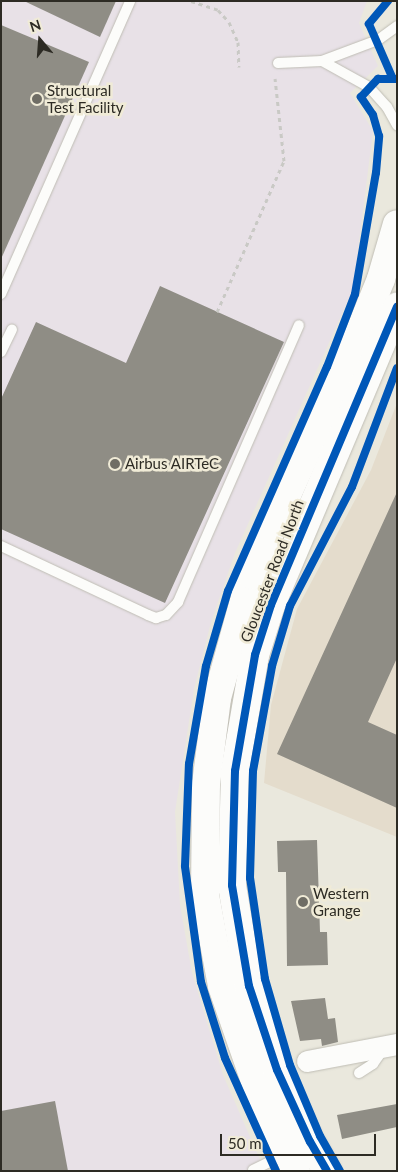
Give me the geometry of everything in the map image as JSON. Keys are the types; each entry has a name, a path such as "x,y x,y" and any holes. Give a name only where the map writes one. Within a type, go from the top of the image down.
{"main road":[{"name":"Gloucester Road North","path":"291,1163 237,1034 222,986 209,920 203,830 210,738 229,649 251,575 353,348 381,279 397,224"},
{"name":"Gloucester Road North","path":"326,1171 310,1142 277,1070 249,986 232,885 234,780 251,672 271,605 397,307"}],"street":[{"path":"307,1061 391,1045"}],"lane":[{"path":"1,294 130,1"},
{"path":"276,68 322,61 378,40 397,26"},
{"path":"322,61 369,87 387,107 397,125"},
{"path":"1,546 148,616 156,618 166,614 178,602 299,325"},
{"path":"1,352 12,329"},
{"path":"359,1073 373,1064 391,1045"},
{"path":"253,1170 291,1163"}],"path":[{"path":"191,1 218,10 229,22 238,42 239,67"},
{"path":"217,312 284,161 276,68"}],"shaded area":[{"path":"1,1 367,1 359,23 378,66 350,93 373,131 353,289 235,553 211,622 194,689 175,812 180,905 192,973 223,1075 265,1171 1,1171"},
{"path":"397,403 397,837 264,783 271,705 297,609 371,470"}],"building":[{"path":"24,1 116,1 100,37"},
{"name":"Structural Test Facility","path":"1,25 89,62 1,259"},
{"name":"Airbus AIRTeC","path":"160,286 284,342 165,603 1,529 1,399 36,322 126,363"},
{"path":"397,492 397,658 368,722 397,735 397,808 277,754"},
{"name":"Western Grange","path":"317,840 320,932 327,932 328,965 287,966 286,872 278,872 277,841"},
{"path":"325,998 328,1019 335,1018 338,1042 322,1046 321,1039 300,1041 291,1001"},
{"path":"55,1101 68,1171 1,1171 1,1111"},
{"path":"397,1104 397,1127 342,1139 337,1115"}],"cycle path":[{"path":"388,1 369,24 392,77"},
{"path":"276,1171 225,1058 201,982 185,866 189,764 206,666 228,591 327,367 355,294 376,173 379,136 373,115 361,97 378,79 397,79"},
{"path":"327,1171 310,1142 277,1070 249,986 232,885 235,771 255,655 271,605 397,307"},
{"path":"340,1171 320,1136 290,1065 265,979 250,878 253,771 272,666 290,606 352,487 397,368"}],"place":[{"name":"Structural Test Facility","path":"37,99"},
{"name":"Airbus AIRTeC","path":"115,464"},
{"name":"Western Grange","path":"303,902"}]}
